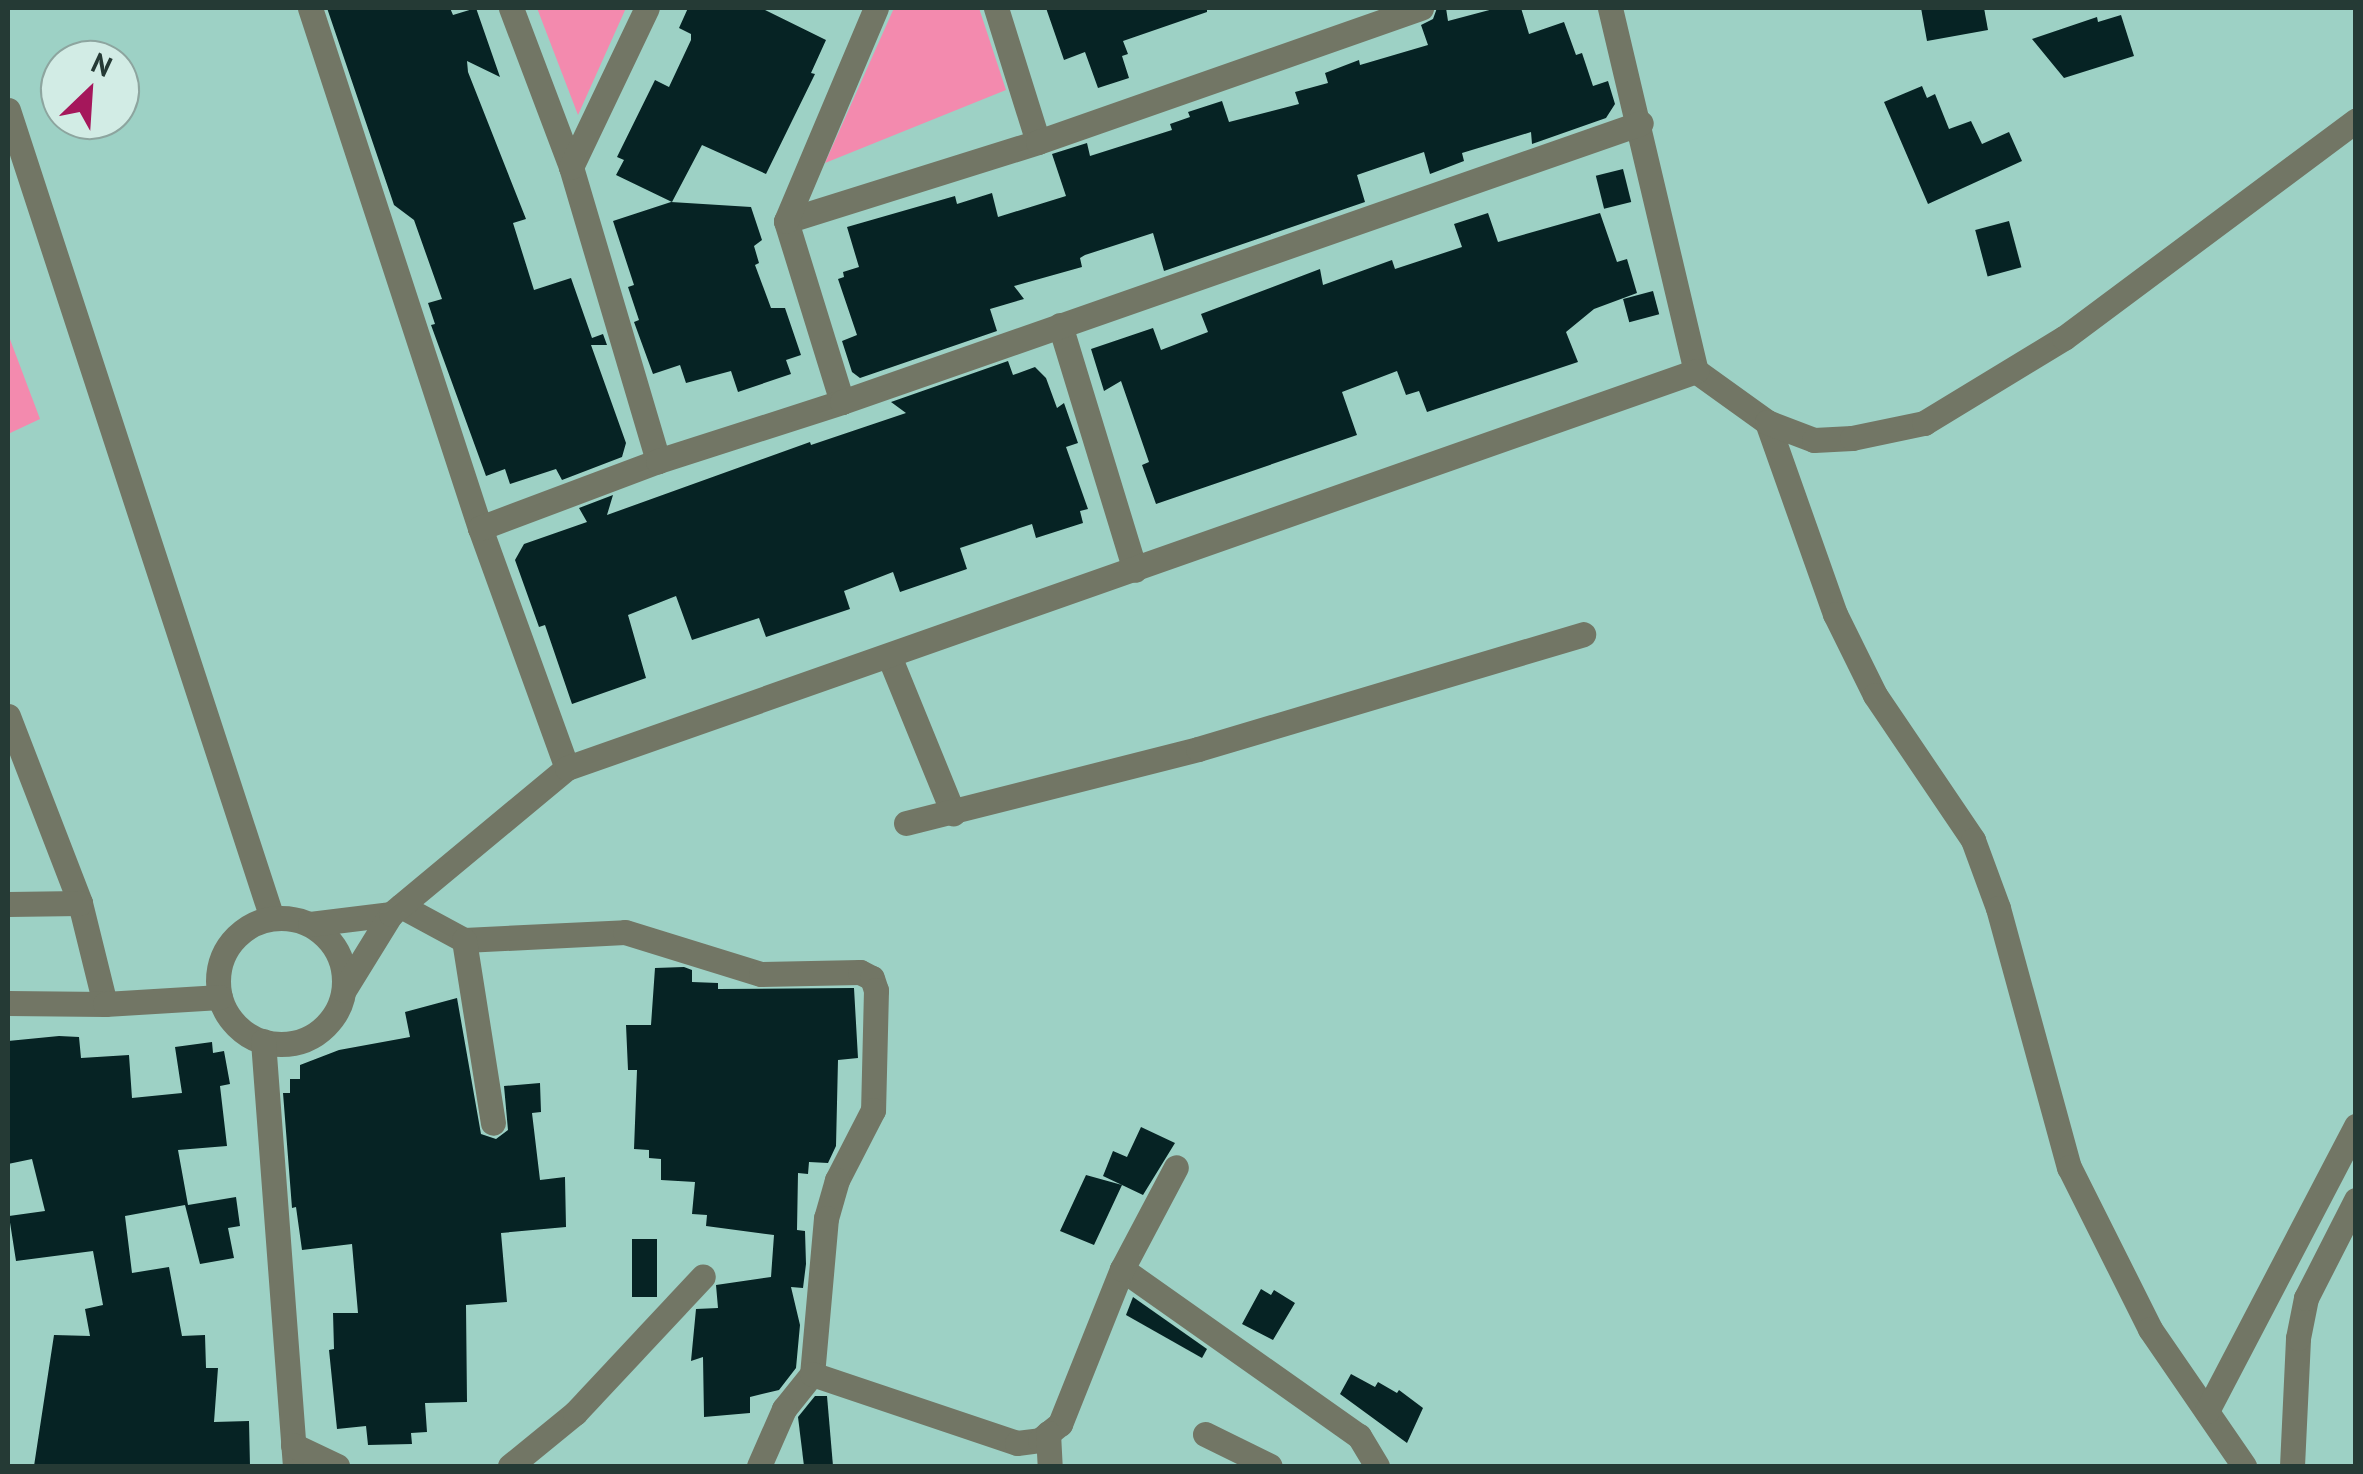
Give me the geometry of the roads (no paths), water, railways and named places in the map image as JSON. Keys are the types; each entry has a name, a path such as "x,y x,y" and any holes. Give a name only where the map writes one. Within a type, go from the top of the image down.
{"street":[{"path":"310,8 480,528 567,768"},
{"path":"511,8 570,167 658,460"},
{"path":"570,167 647,8"},
{"path":"842,402 786,221 876,8"},
{"path":"996,8 1038,142"},
{"path":"786,221 1038,142 1421,8"},
{"path":"1610,8 1641,123 1696,371 1767,422 1814,440 1852,438 1924,423 2064,338 2356,120"},
{"path":"8,110 272,918"},
{"path":"480,528 658,460 842,402 1641,123"},
{"path":"1060,325 1135,570"},
{"path":"760,1466 784,1408 812,1374 826,1218 837,1180 873,1110 876,990 872,978 860,972 761,974 625,932 464,940 396,910 310,924 272,918 244,930 223,955 218,976 220,998 229,1016 263,1041 298,1042 328,1024 344,990 396,910 567,768 1696,371"},
{"path":"1767,422 1835,614 1874,695 1973,840 1998,908 2069,1167 2150,1329 2244,1466"},
{"path":"906,823 1198,749 1583,634"},
{"path":"889,656 952,812"},
{"path":"9,723 80,903 105,1004"},
{"path":"8,904 80,903"},
{"path":"310,924 338,952 344,990"},
{"path":"464,940 494,1123"},
{"path":"8,1003 105,1004 220,998"},
{"path":"263,1041 294,1456 337,1466"},
{"path":"2207,1411 2356,1126"},
{"path":"812,1374 1018,1443 1040,1440 1060,1424 1122,1269 1176,1167"},
{"path":"2292,1466 2296,1356 2306,1298 2356,1200"},
{"path":"1122,1269 1359,1436 1377,1466"},
{"path":"510,1466 575,1414 703,1276"},
{"path":"1048,1433 1050,1466"},
{"path":"1206,1434 1270,1466"}]}
